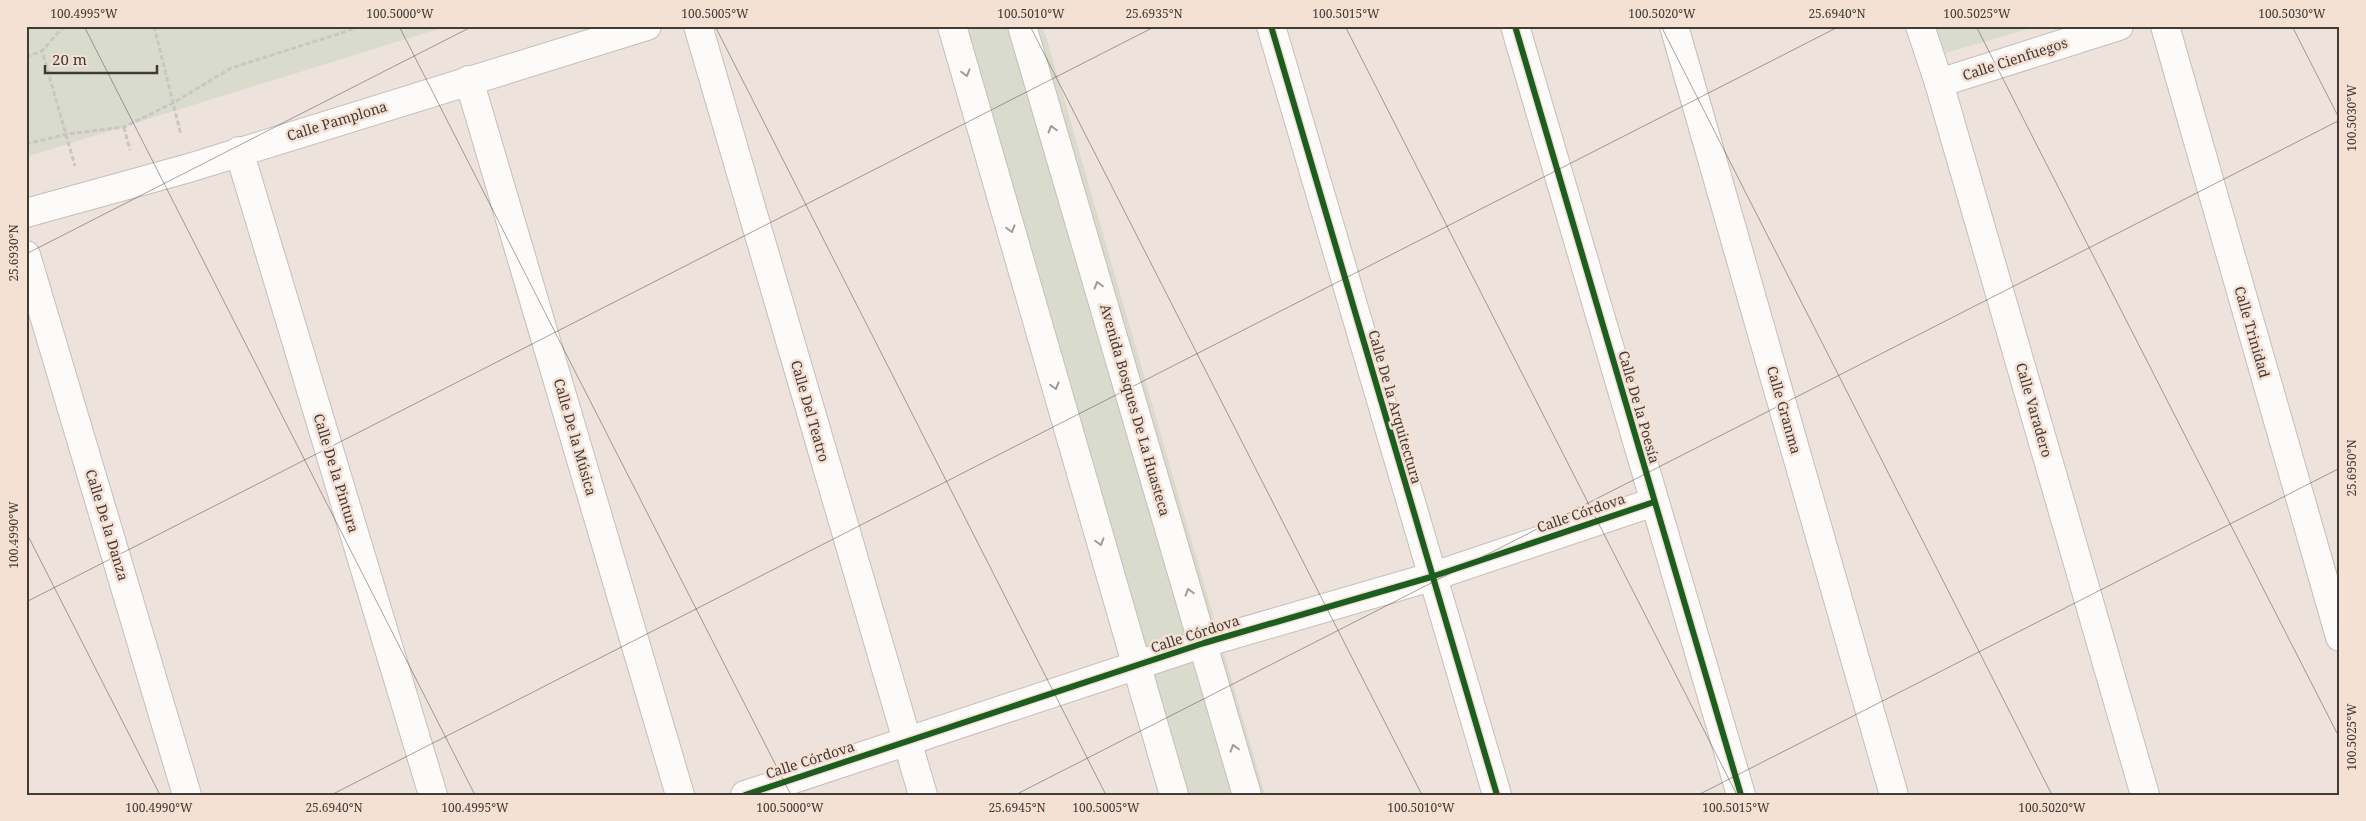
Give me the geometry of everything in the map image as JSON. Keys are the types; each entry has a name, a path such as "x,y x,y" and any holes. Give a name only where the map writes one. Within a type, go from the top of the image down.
{"street":[{"name":"Calle Pamplona","path":"26,213 189,168 646,26"},
{"name":"Calle Del Teatro","path":"698,26 923,795"},
{"path":"952,26 1174,795"},
{"name":"Avenida Bosques De La Huasteca","path":"1022,26 1247,795"},
{"name":"Calle De la Arquitectura","path":"1271,26 1431,577 1497,795"},
{"name":"Calle De la Poesía","path":"1515,26 1741,795"},
{"name":"Calle Granma","path":"1674,26 1894,795"},
{"name":"Calle Varadero","path":"1920,26 1939,84 2145,795"},
{"name":"Calle Cienfuegos","path":"1939,84 2119,26"},
{"name":"Calle Trinidad","path":"2165,26 2340,637"},
{"name":"Calle De la Música","path":"469,80 680,795"},
{"name":"Calle De la Pintura","path":"239,151 433,795"},
{"name":"Calle De la Danza","path":"26,255 187,795"},
{"name":"Calle Córdova","path":"745,795 1204,643 1431,577 1654,502"}],"path":[{"path":"26,56 42,52 64,26"},
{"path":"154,26 189,168"},
{"path":"26,144 67,134 124,127 173,103 231,68 362,26"},
{"path":"42,52 67,134 83,198"}],"shaded area":[{"path":"26,26 448,26 26,157"},
{"path":"952,26 1043,26 1265,795 1163,795"},
{"path":"1929,26 2038,26 1939,55"}],"cycle path":[{"path":"1271,26 1497,795"},
{"path":"1515,26 1741,795"},
{"path":"745,795 1204,643 1431,577 1654,502"}]}
